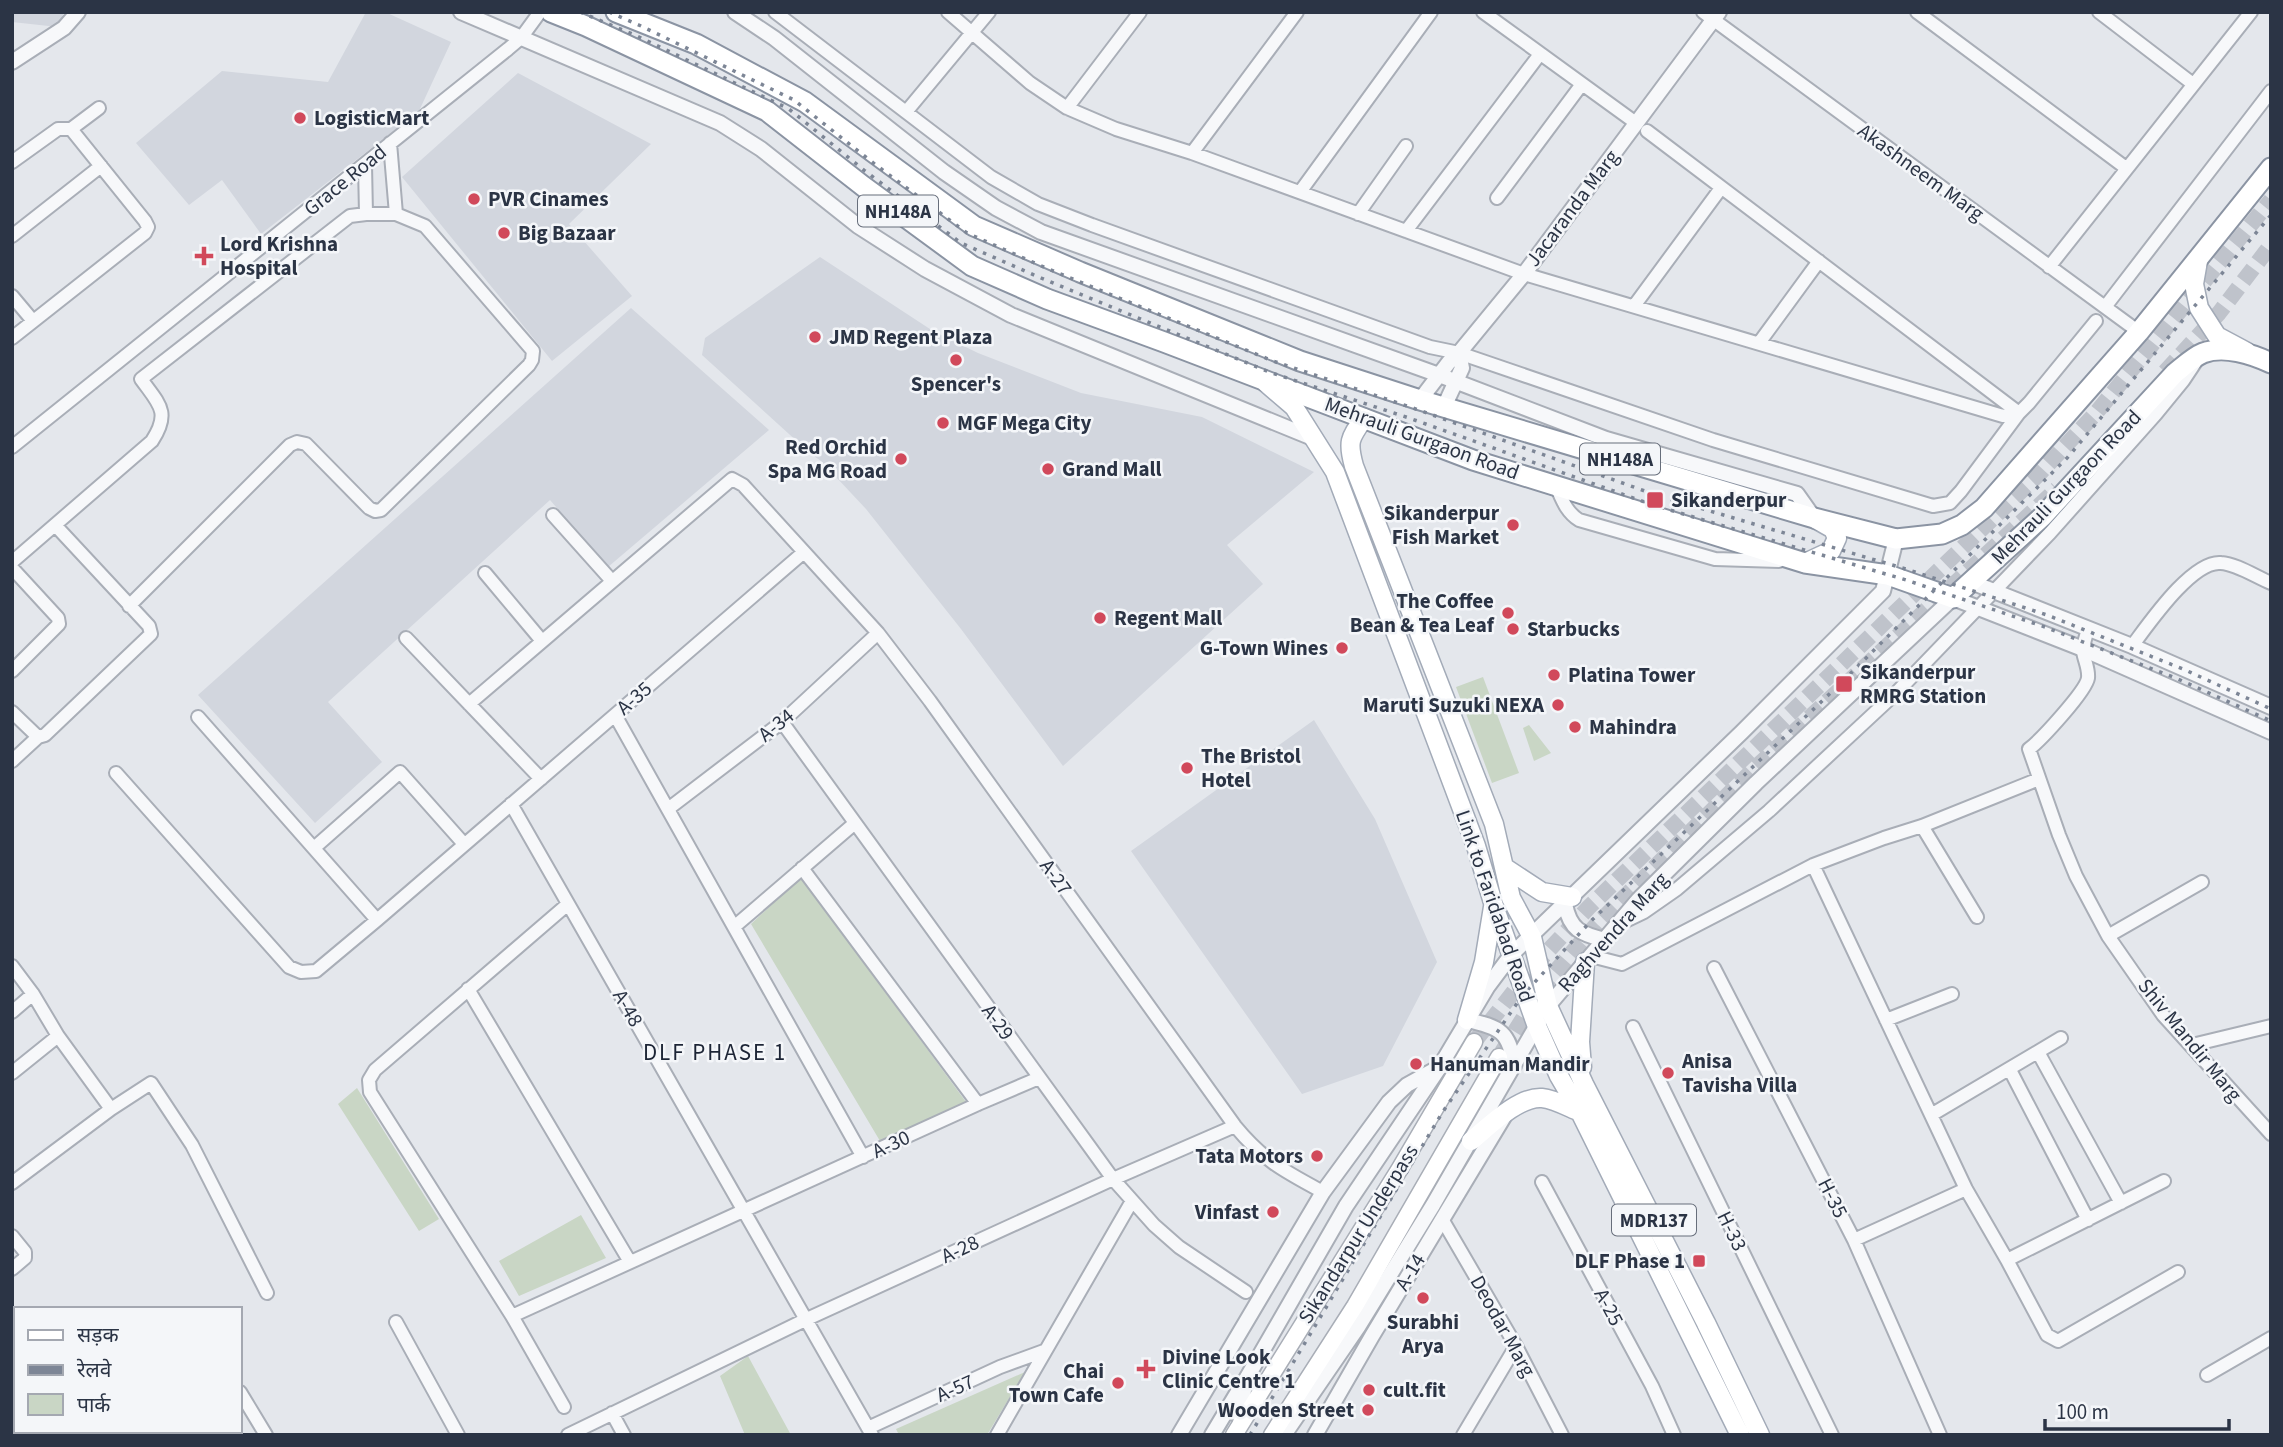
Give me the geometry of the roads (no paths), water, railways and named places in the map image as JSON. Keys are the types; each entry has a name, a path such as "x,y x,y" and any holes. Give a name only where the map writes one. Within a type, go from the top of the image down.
{"highway":[{"name":"Mehrauli Gurgaon Road","path":"551,12 767,111 972,266 1047,299 1473,460 1801,562 1888,575 1953,598 2042,517 2175,373 2200,354"},
{"name":"Mehrauli Gurgaon Road","path":"616,12 696,44 805,102 974,226 1080,272 1300,361 1420,400 1814,518 1896,539 1942,534 1962,525 1984,508 2139,332 2271,168"},
{"path":"2200,354 2215,349 2262,359"}],"main road":[{"path":"2198,261 2194,284 2199,308 2217,336 2262,359"},
{"name":"Link to Faridabad Road","path":"1261,378 1294,407 1335,472 1476,846 1494,906 1536,1024 1559,1076 1580,1112 1740,1435"},
{"name":"Link to Faridabad Road","path":"1364,418 1353,435 1349,448 1494,824 1511,898 1532,937 1548,1006 1584,1084 1760,1435"},
{"path":"1801,562 1831,551 1837,538 1833,529 1814,518"},
{"path":"1504,867 1542,892 1569,901"},
{"path":"1467,1020 1484,962 1494,906"},
{"path":"1584,1084 1580,1042 1588,959"},
{"name":"Sikandarpur Underpass","path":"1237,1430 1399,1170 1474,1042"},
{"name":"Sikandarpur Underpass","path":"1272,1435 1355,1306 1499,1057"},
{"path":"1471,1141 1519,1104 1543,1098 1580,1112"}],"street":[{"path":"12,62 64,28 78,12"},
{"path":"461,12 720,123 761,149 858,226 925,269 1011,315 1315,439"},
{"name":"Grace Road","path":"12,447 521,38 540,12"},
{"path":"735,12 774,38 944,172 996,208 1030,226 1439,375 1606,439 1797,494 1814,518"},
{"path":"775,12 991,177 1038,204 1091,226 1430,347 1459,353 1711,440 1933,506 1950,503 1961,491 2019,413 2096,321"},
{"path":"948,12 1030,83 1067,108 1116,129 1192,153 1524,274 2003,416 2019,413"},
{"path":"906,112 974,34 989,12"},
{"path":"1067,108 1140,12"},
{"path":"1192,153 1297,12"},
{"path":"1300,192 1432,12"},
{"path":"1483,12 1642,127 2019,413"},
{"path":"1917,12 2126,168"},
{"path":"2099,12 2193,84"},
{"path":"2114,24 2123,12"},
{"path":"2049,267 2251,12"},
{"name":"Jacaranda Marg","path":"1420,400 1642,127 1712,15"},
{"name":"Akashneem Marg","path":"1712,15 2139,332"},
{"path":"1406,231 1540,54"},
{"path":"1497,198 1582,84"},
{"path":"2105,307 2271,91"},
{"path":"12,162 58,129 71,129 99,108"},
{"path":"12,338 145,233 152,224 71,129"},
{"path":"390,143 396,214"},
{"path":"1358,214 1406,146"},
{"path":"365,164 366,214"},
{"path":"12,236 101,166"},
{"path":"1634,306 1721,188"},
{"path":"12,562 152,441 160,429 163,415 160,405 141,379 350,216 396,214 425,226 533,351 530,365 381,510 369,508 306,444 297,442 290,445 129,606"},
{"path":"1759,343 1819,261"},
{"path":"12,296 33,321"},
{"path":"1444,407 1462,368 1459,353"},
{"path":"1616,926 1644,912 1677,889 1769,810 1897,692 2050,533 2156,414 2183,381 2200,354"},
{"name":"A-27","path":"612,581 732,479 743,485 878,633 930,701 1235,1126 1254,1149 1278,1168 1321,1191"},
{"path":"469,704 612,581 553,515"},
{"path":"12,761 38,737 45,734 149,637 151,629 55,525"},
{"path":"1212,1435 1346,1206 1438,1068 1488,985 1513,954 1883,591 1896,539"},
{"name":"A-35","path":"116,773 289,967 301,972 316,971 804,552"},
{"path":"2133,646 2165,602 2195,573 2208,566 2219,562 2232,565 2271,583"},
{"path":"12,568 58,618 59,624 12,671"},
{"path":"485,573 542,641"},
{"path":"1971,582 2133,646 2271,706"},
{"path":"1953,598 2082,649 2271,732"},
{"name":"Raghvendra Marg","path":"1287,1431 1358,1327 1471,1141 1548,1006 1638,900 1756,783 1953,598"},
{"path":"2082,649 2088,629"},
{"name":"A-34","path":"668,809 782,722 878,633"},
{"path":"405,638 541,779"},
{"name":"Shiv Mandir Marg","path":"2082,649 2088,680 2043,738 2029,749 2076,876 2108,936 2163,1015 2271,1134"},
{"path":"12,712 38,737"},
{"path":"615,715 863,1157"},
{"path":"198,717 377,920"},
{"name":"A-29","path":"782,722 1112,1179 1154,1225 1179,1247 1246,1292"},
{"path":"314,848 400,772 464,844"},
{"path":"1588,959 1622,964 1813,865 1923,826 2039,779"},
{"name":"A-48","path":"511,804 807,1319"},
{"path":"734,927 855,823"},
{"path":"1923,826 1977,917"},
{"path":"1813,865 1966,1189 2047,1335 2058,1341 2178,1272"},
{"path":"802,868 978,1104"},
{"path":"2108,936 2202,882"},
{"path":"1569,901 1568,920 1576,929 1605,940"},
{"path":"565,1408 512,1316 370,1091 369,1080 375,1070 568,904"},
{"path":"12,967 111,1109"},
{"name":"H-35","path":"1714,968 1854,1240 1940,1435"},
{"path":"468,989 630,1262"},
{"path":"12,1012 33,994"},
{"path":"1886,1020 1952,994"},
{"path":"1467,1020 1485,1023 1503,1032 1512,1048 1514,1066"},
{"path":"2192,1045 2271,1026"},
{"name":"H-33","path":"1633,1027 1832,1435"},
{"path":"12,1073 58,1036"},
{"path":"1931,1115 2061,1038"},
{"path":"2038,1052 2121,1203"},
{"path":"1179,1435 1321,1191 1389,1102 1407,1085 1438,1068"},
{"path":"2010,1070 2088,1220"},
{"name":"A-30","path":"512,1316 1039,1078"},
{"path":"12,1183 148,1083 154,1084 192,1146 267,1293"},
{"name":"A-14","path":"1315,1435 1508,1111"},
{"name":"A-28","path":"573,1432 807,1319 1112,1179 1235,1126"},
{"path":"2007,1259 2164,1181"},
{"name":"A-25","path":"1542,1182 1651,1386 1674,1435"},
{"path":"1854,1240 1966,1189"},
{"path":"997,1435 1132,1201"},
{"name":"Deodar Marg","path":"1442,1219 1516,1346 1562,1435"},
{"path":"12,1236 25,1252 25,1258 12,1269"},
{"path":"807,1319 870,1431"},
{"path":"396,1322 458,1435"},
{"path":"1358,1327 1372,1336"},
{"path":"2207,1375 2271,1338"},
{"path":"1462,1435 1516,1346"},
{"name":"A-57","path":"870,1431 1000,1367 1044,1351"},
{"path":"1237,1430 1245,1381"},
{"path":"242,1395 266,1435"},
{"path":"612,1413 624,1435"}],"tunnel":[{"path":"1474,1042 1535,965 1589,907 2041,472 2096,413 2271,200"},
{"path":"2165,372 2219,313 2271,245"},
{"path":"1502,1052 1546,982 1597,924 1755,768 2057,489"}],"railway":[{"path":"580,12 637,36 789,109 865,171 961,243 1041,278 1269,372 1409,418 1653,505 1906,580 2045,627 2178,679 2271,721"},
{"path":"609,12 794,100 967,233 1046,268 1273,361 1656,495 1909,570 2047,615 2183,669 2271,709"},
{"path":"1250,1435 1442,1113 1522,996 1591,921 1842,682 2068,457 2271,215"}],"place":[{"name":"LogisticMart","path":"300,118"},
{"name":"PVR Cinames","path":"474,199"},
{"name":"Big Bazaar","path":"504,233"},
{"name":"Lord Krishna Hospital","path":"204,256"},
{"name":"JMD Regent Plaza","path":"815,337"},
{"name":"Spencer's","path":"956,360"},
{"name":"MGF Mega City","path":"943,423"},
{"name":"Red Orchid Spa MG Road","path":"901,459"},
{"name":"Grand Mall","path":"1048,469"},
{"name":"Sikanderpur","path":"1655,500"},
{"name":"Sikanderpur Fish Market","path":"1513,525"},
{"name":"The Coffee Bean & Tea Leaf","path":"1508,613"},
{"name":"Regent Mall","path":"1100,618"},
{"name":"Starbucks","path":"1513,629"},
{"name":"G-Town Wines","path":"1342,648"},
{"name":"Platina Tower","path":"1554,675"},
{"name":"Sikanderpur RMRG Station","path":"1844,684"},
{"name":"Maruti Suzuki NEXA","path":"1558,705"},
{"name":"Mahindra","path":"1575,727"},
{"name":"The Bristol Hotel","path":"1187,768"},
{"name":"Hanuman Mandir","path":"1416,1064"},
{"name":"Anisa Tavisha Villa","path":"1668,1073"},
{"name":"Tata Motors","path":"1317,1156"},
{"name":"Vinfast","path":"1273,1212"},
{"name":"DLF Phase 1","path":"1699,1261"},
{"name":"Surabhi Arya","path":"1423,1298"},
{"name":"Divine Look Clinic Centre 1","path":"1146,1369"},
{"name":"Chai Town Cafe","path":"1118,1383"},
{"name":"cult.fit","path":"1369,1390"},
{"name":"Wooden Street","path":"1368,1410"}],"district":[{"name":"DLF PHASE 1","path":"715,1052"}]}
